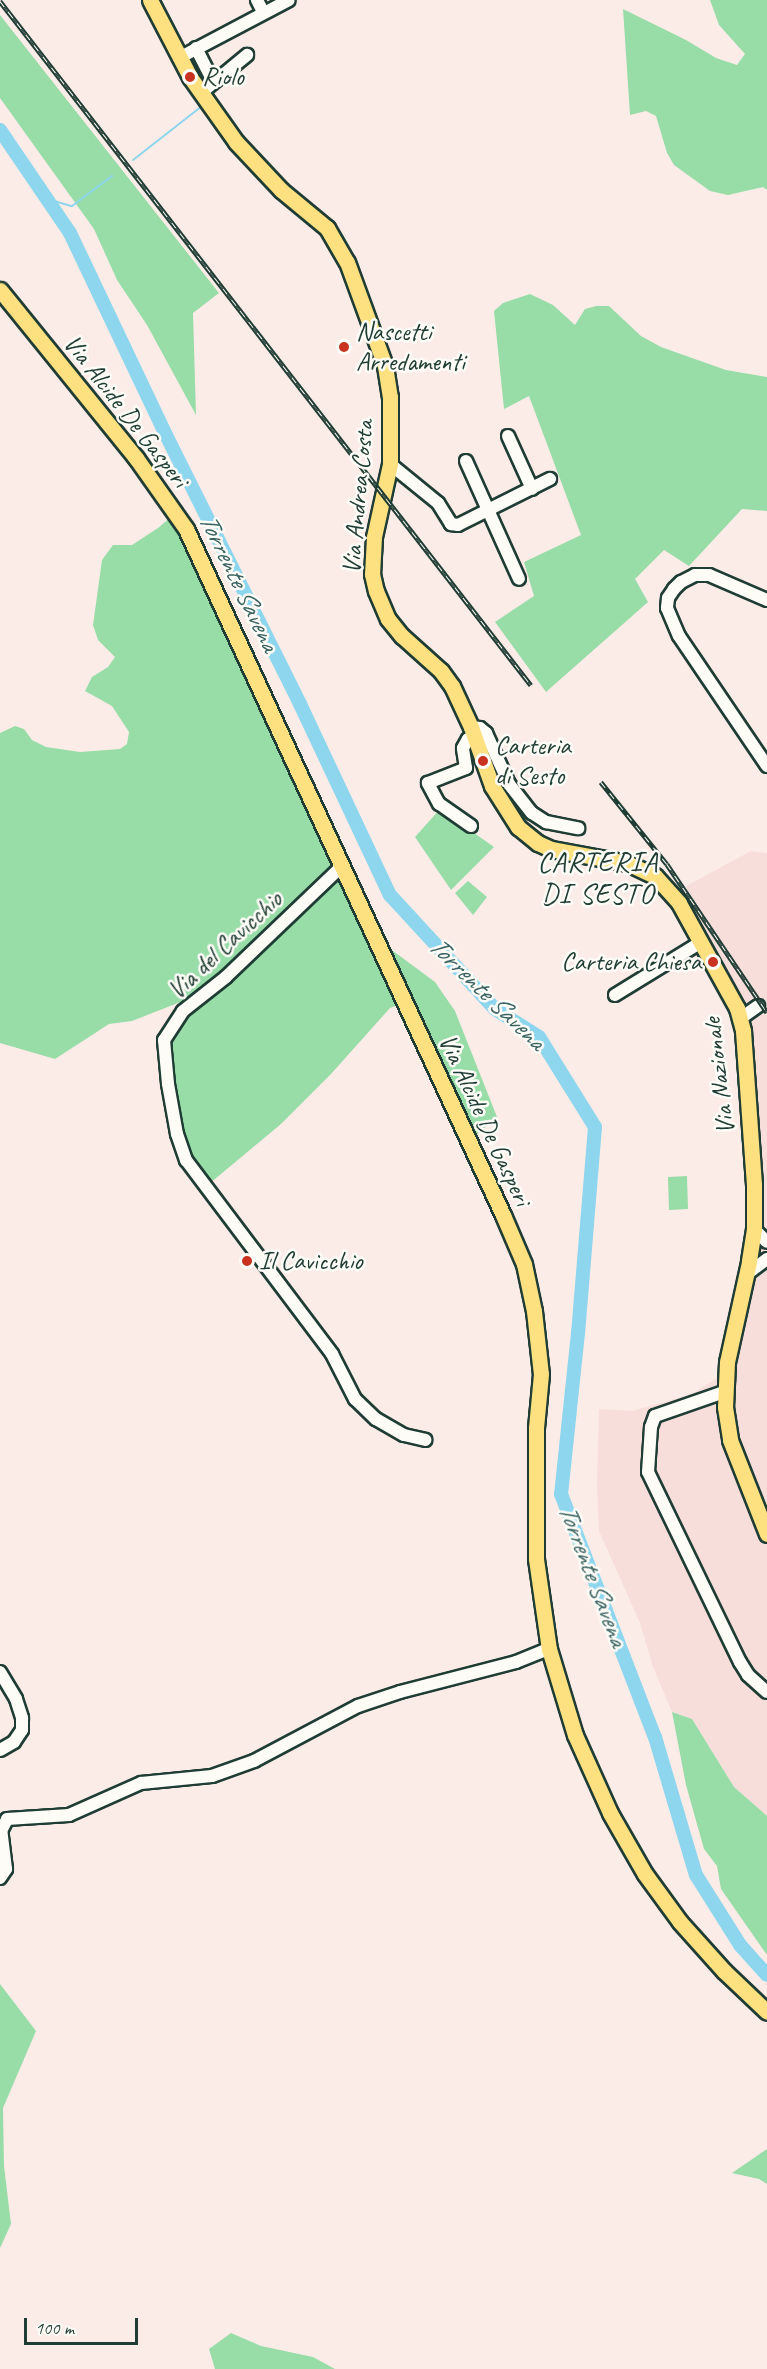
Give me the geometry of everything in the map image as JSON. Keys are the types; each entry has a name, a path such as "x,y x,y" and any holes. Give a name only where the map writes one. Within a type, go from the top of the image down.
{"main road":[{"name":"Via Andrea Costa","path":"150,0 178,58 201,93 257,167 320,221 339,245 385,366 390,397 390,464 374,537 372,574 376,591 392,625 441,671 452,686"},
{"name":"Via Alcide De Gasperi","path":"0,290 136,458 186,529 524,1264 534,1311 541,1374 536,1428 536,1559 549,1649 575,1735 610,1813 645,1874 680,1922 724,1971 767,2012"},
{"name":"Via Nazionale","path":"452,686 496,796 527,835 551,849 627,863 646,870 672,893 741,1018 754,1185 754,1229 752,1251 727,1362 724,1392 730,1440 767,1534"}],"street":[{"path":"257,0 263,12"},
{"path":"178,58 289,0"},
{"path":"196,48 213,82"},
{"path":"201,93 247,55"},
{"path":"508,436 532,489"},
{"path":"466,461 519,579"},
{"path":"390,464 438,503 451,524 458,525 550,479"},
{"path":"767,600 709,576 695,575 681,582 674,589 668,598 667,608 679,636 767,766"},
{"name":"Via Nazionale","path":"472,732 480,728 486,733 509,784 532,813 546,822 578,828"},
{"path":"471,826 439,804 428,783 466,768 463,748 472,732"},
{"name":"Via del Cavicchio","path":"342,866 226,977 183,1011 164,1040 168,1084 177,1134 186,1160 332,1354 355,1399 376,1419 404,1435 425,1440"},
{"path":"615,995 701,942"},
{"path":"741,1018 758,1006"},
{"path":"752,1251 767,1243 754,1229"},
{"path":"747,1274 767,1258 752,1251"},
{"path":"724,1392 655,1416 651,1427 648,1472 740,1662 748,1675 767,1692"},
{"path":"0,1878 6,1869 1,1831 7,1819 69,1815 141,1784 212,1776 254,1761 358,1706 516,1662 549,1649"},
{"path":"0,1672 16,1699 22,1718 22,1730 14,1742 0,1750"}],"shaded area":[{"path":"751,851 767,853 767,1816 734,1787 692,1719 672,1712 653,1667 640,1623 599,1531 597,1485 599,1409 632,1411 692,1394 717,1378 739,1295 757,1185 740,1028 748,1007 703,934 686,886"}],"green space":[{"path":"710,0 767,0 767,190 763,187 728,195 710,191 674,165 667,153 656,116 646,111 630,115 623,9 686,40 716,58 737,65 745,54 719,25"},
{"path":"0,15 219,293 193,313 196,415 147,325 117,280 94,229 0,98"},
{"path":"530,294 553,305 575,325 585,309 609,306 641,336 661,347 726,370 767,377 767,511 742,509 689,566 664,550 635,579 648,602 546,692 495,622 534,596 524,562 581,535 529,396 504,409 494,311 503,303"},
{"path":"183,507 242,646 377,939 435,982 455,1011 497,1117 468,1142 401,1004 390,1008 331,1074 281,1124 209,1184 182,1149 162,1055 183,1001 132,1021 109,1024 55,1059 0,1043 0,733 15,726 24,729 32,740 46,747 80,752 120,749 127,744 129,732 112,706 85,691 92,677 108,667 115,657 98,640 93,625 102,560 113,545 132,545 158,528"},
{"path":"440,809 494,847 451,890 415,837"},
{"path":"468,881 487,897 473,915 455,893"},
{"path":"687,1176 688,1209 669,1210 668,1177"},
{"path":"672,1712 692,1719 734,1787 767,1816 767,1955 721,1889 717,1866 704,1849 686,1785"},
{"path":"0,1984 36,2031 3,2108 4,2166 11,2224 0,2248"},
{"path":"767,2149 767,2184 759,2179 732,2173"},
{"path":"231,2333 261,2346 313,2357 335,2369 215,2369 209,2349"}],"waterway":[{"path":"133,160 202,106"},
{"name":"Torrente Savena","path":"0,130 70,233 166,435 300,704 390,895 495,1009 539,1037 595,1127 578,1333 561,1494 655,1737 696,1875 740,1945 767,1975"},
{"path":"47,199 72,206 112,176"}],"railway":[{"path":"0,1 531,685"},
{"path":"601,782 667,864 767,1012"}],"place":[{"name":"Riolo","path":"190,77"},
{"name":"Nascetti Arredamenti","path":"344,347"},
{"name":"Carteria di Sesto","path":"483,761"},
{"name":"Carteria Chiesa","path":"713,962"},
{"name":"Il Cavicchio","path":"247,1261"}],"district":[{"name":"CARTERIA DI SESTO","path":"598,878"}]}
